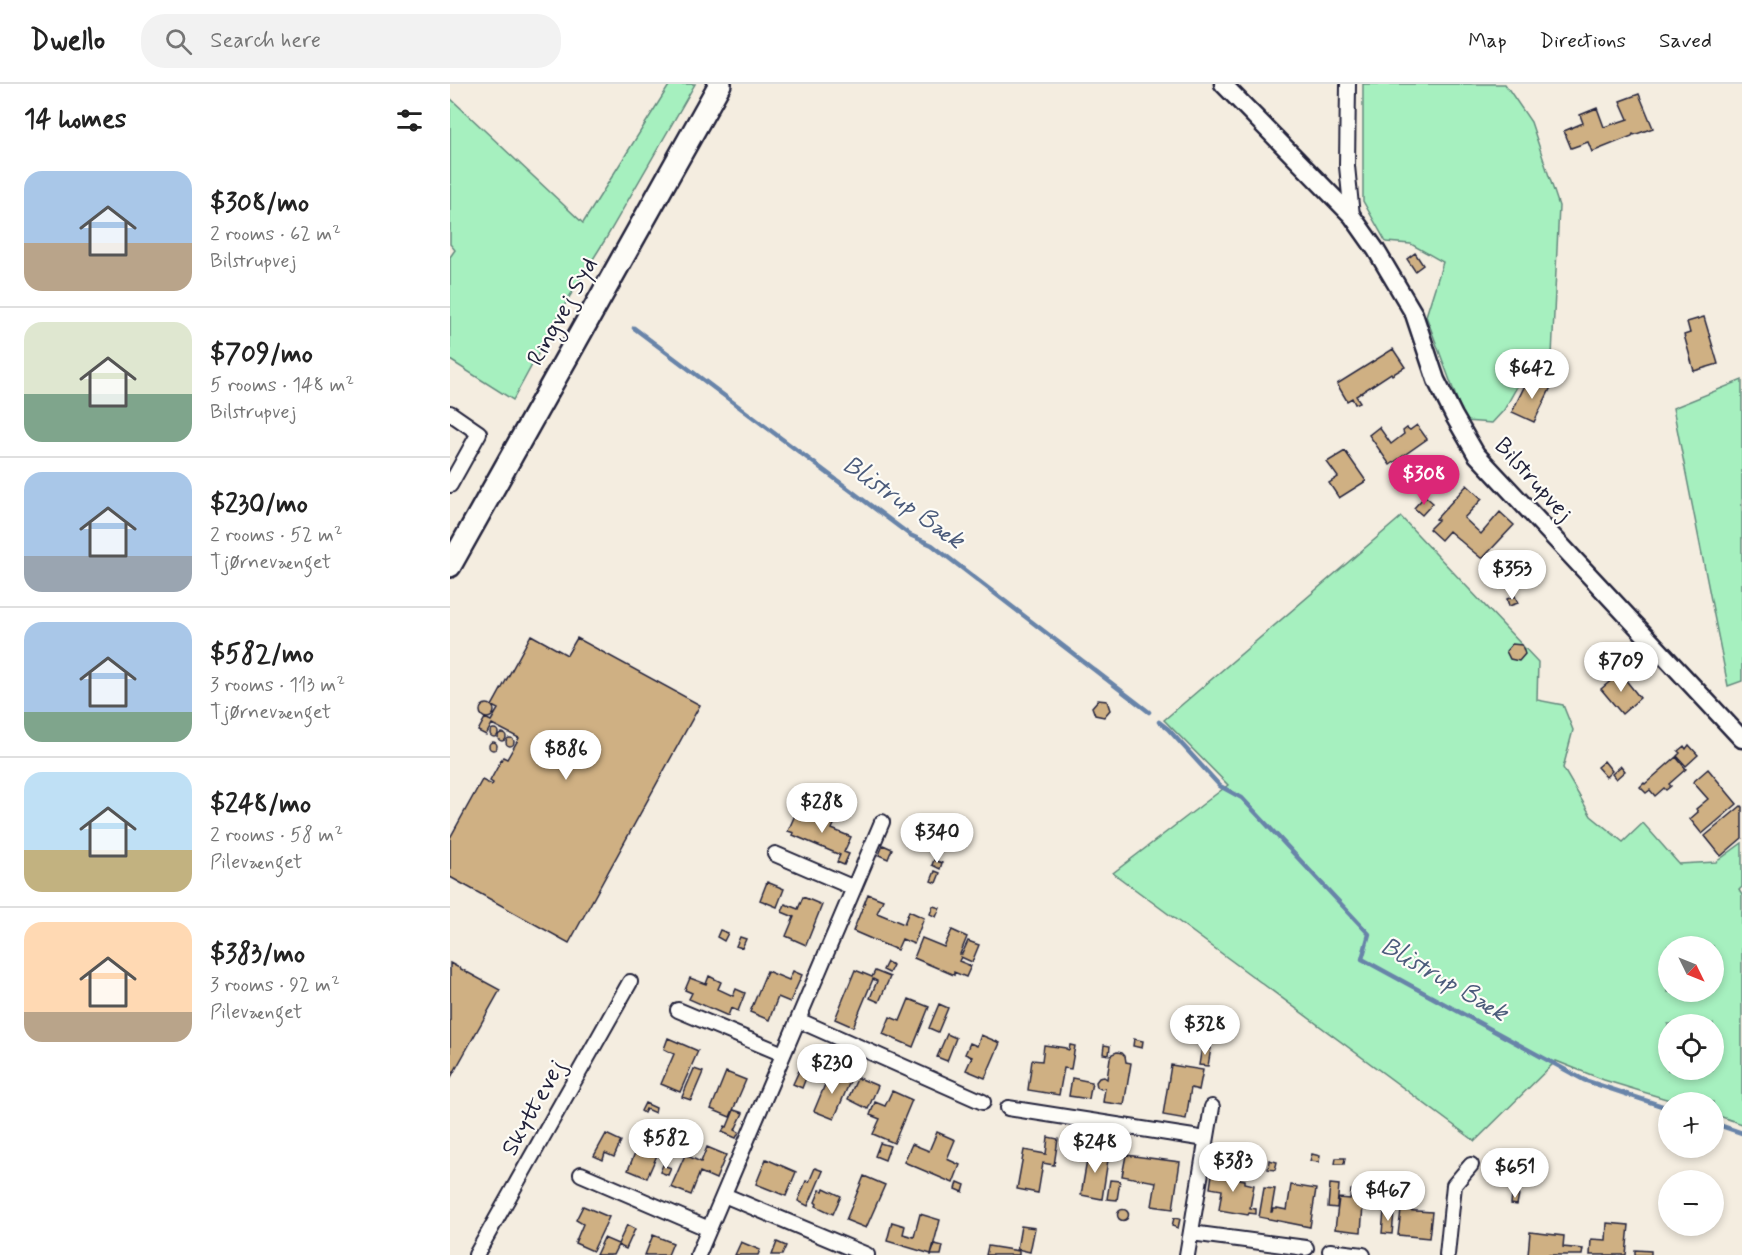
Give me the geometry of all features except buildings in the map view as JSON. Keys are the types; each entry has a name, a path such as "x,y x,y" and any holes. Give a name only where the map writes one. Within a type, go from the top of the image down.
{"main road":[{"name":"Ringvej Syd","path":"450,566 720,84"}],"street":[{"name":"Bilstrupvej","path":"1223,84 1352,216 1376,250 1414,314 1436,380 1476,454 1742,739"},
{"path":"1348,84 1347,166 1352,216"},
{"path":"450,413 479,433 450,485"},
{"path":"698,1255 882,822"},
{"path":"776,854 854,888"},
{"name":"Skyttevej","path":"476,1255 630,982"},
{"path":"678,1010 783,1054"},
{"path":"798,1020 983,1102"},
{"path":"1187,1255 1212,1107"},
{"path":"1008,1108 1206,1139"},
{"path":"1447,1255 1454,1185 1471,1165"},
{"path":"581,1174 709,1229"},
{"path":"724,1195 867,1255"},
{"path":"1191,1233 1306,1248"},
{"path":"1330,1251 1363,1255"}],"green space":[{"path":"670,84 695,84 605,240 568,299 513,400 450,360 450,257 455,250 450,244 450,98 583,223"},
{"path":"1363,84 1505,84 1531,122 1559,206 1551,377 1528,367 1504,410 1492,423 1465,421 1426,316 1443,262 1411,244 1386,242 1363,201"},
{"path":"1742,380 1742,681 1728,686 1673,408"},
{"path":"1401,517 1538,662 1537,700 1563,705 1573,730 1563,768 1591,816 1623,842 1643,823 1679,864 1716,862 1742,843 1742,887 1739,890 1742,895 1742,1124 1724,1118 1724,1092 1658,1092 1658,1096 1604,1080 1556,1061 1475,1141 1113,873 1228,785 1164,720"}],"waterway":[{"name":"Blistrup Bæk","path":"634,328 910,535 932,545 1149,712"},
{"name":"Blistrup Bæk","path":"1159,722 1220,786 1242,798 1369,934 1362,959 1584,1080 1658,1105"},
{"name":"Blistrup Bæk","path":"1724,1127 1742,1133"}]}
